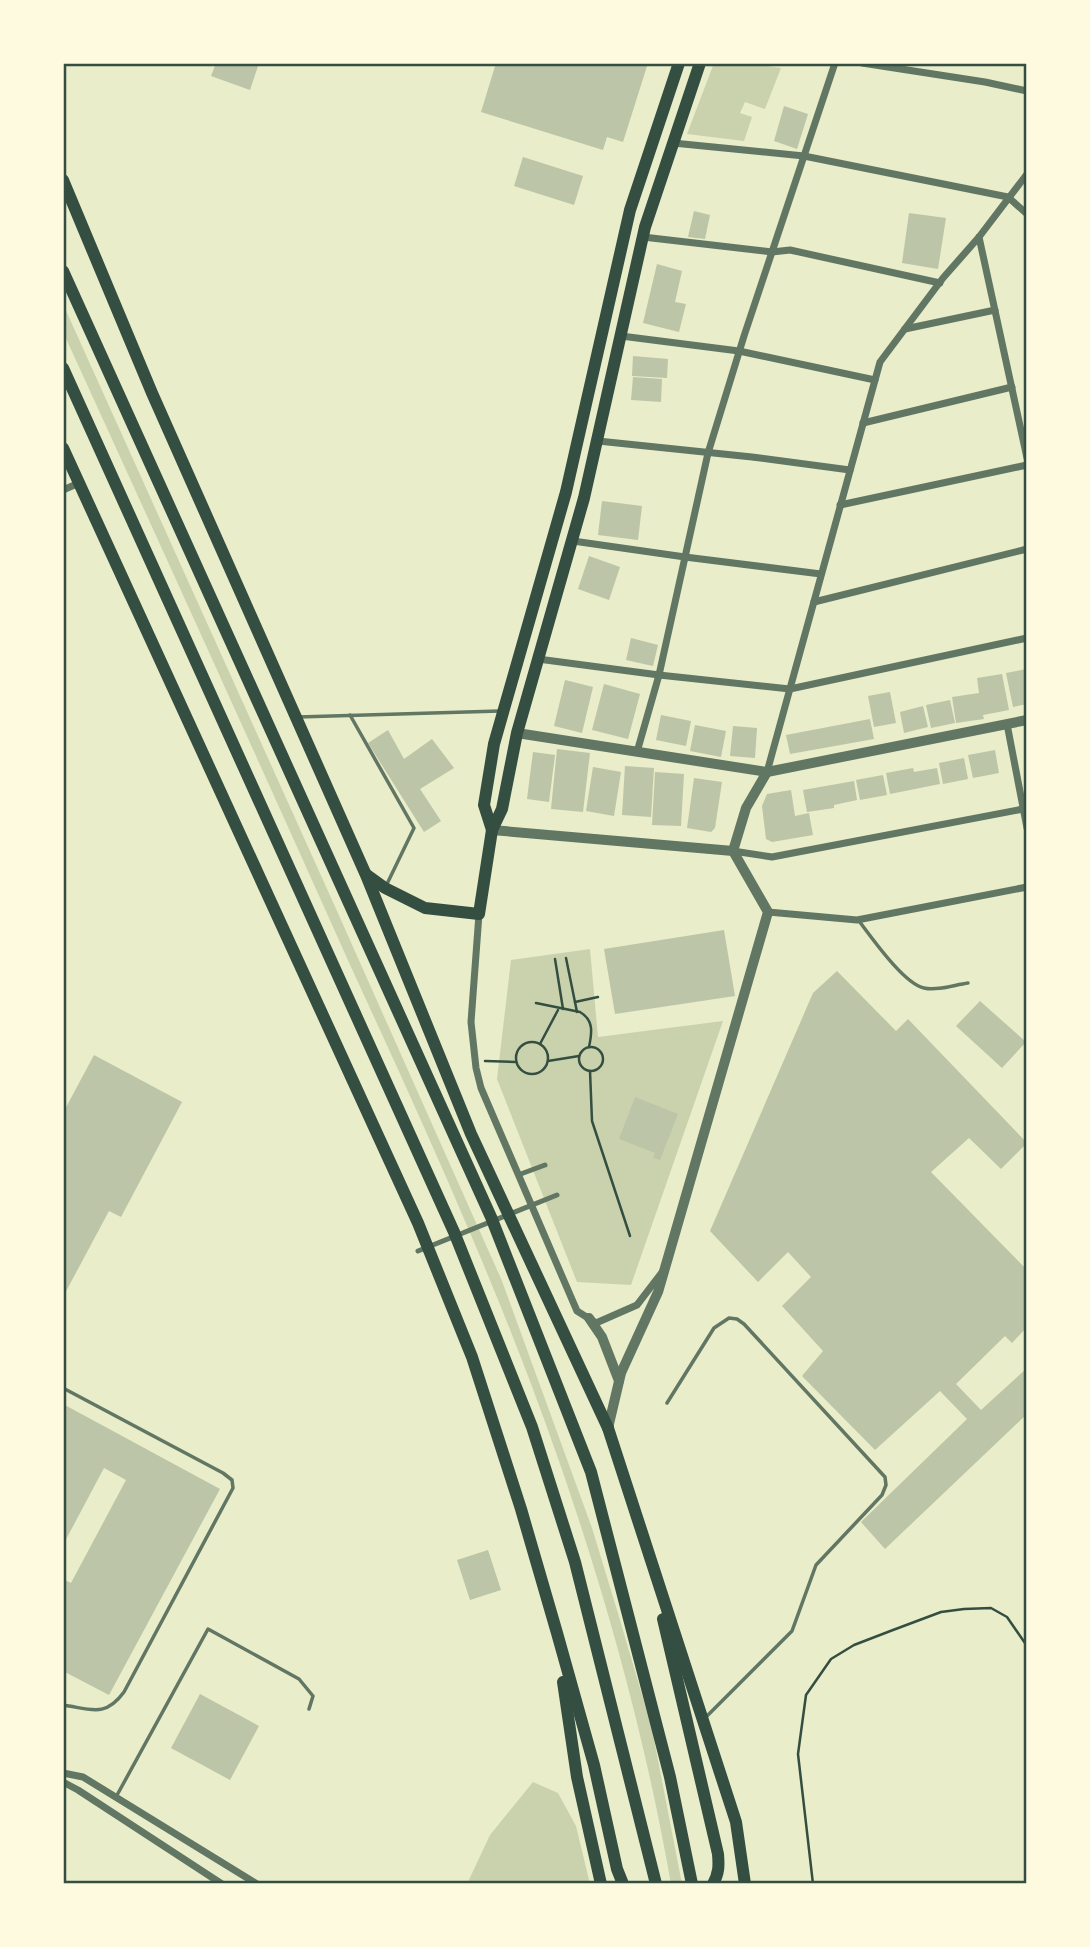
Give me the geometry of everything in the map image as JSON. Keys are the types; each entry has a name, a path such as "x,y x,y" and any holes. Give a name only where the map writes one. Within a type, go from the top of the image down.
{"main road":[{"path":"492,830 484,805 502,711 566,492 630,210 679,63"},
{"path":"366,875 425,908 479,914 492,830 502,809 517,733 573,541 643,237 700,63"},
{"path":"63,180 152,393 366,875 471,1133 608,1428 736,1822 745,1884"},
{"path":"63,271 491,1217 591,1472 670,1777 692,1884"},
{"path":"63,368 454,1232 532,1427 575,1562 656,1884"},
{"path":"63,447 472,1357 557,1633 594,1765 617,1869 623,1884"},
{"path":"646,1543 718,1854 718,1875 713,1884"},
{"path":"557,1633 577,1777 601,1884"}],"street":[{"path":"637,752 659,675 708,453 739,351 835,63"},
{"path":"862,63 1027,91"},
{"path":"672,143 804,156 1008,197 1027,214"},
{"path":"608,1428 621,1373 665,1268 768,912 733,851 746,808 767,772 880,362 1027,174"},
{"path":"643,237 772,252 790,250 940,283"},
{"path":"979,237 1027,458"},
{"path":"905,329 995,310"},
{"path":"621,335 739,351 874,380"},
{"path":"863,423 1012,387"},
{"path":"598,441 850,470"},
{"path":"840,505 1027,465"},
{"path":"63,491 79,483"},
{"path":"573,541 821,574"},
{"path":"814,602 1027,549"},
{"path":"538,659 790,689 1027,638"},
{"path":"517,733 767,772 1027,720"},
{"path":"1007,724 1027,828"},
{"path":"492,830 733,851 772,857 1023,809"},
{"path":"768,912 857,920 1027,887"},
{"path":"479,914 471,1022 481,1088 577,1311 596,1323 636,1305 665,1268"},
{"path":"518,1175 545,1165"},
{"path":"418,1251 557,1195"},
{"path":"589,1318 603,1337 619,1381"},
{"path":"63,1773 83,1777 257,1884"},
{"path":"63,1782 222,1884"}],"lane":[{"path":"296,717 502,711"},
{"path":"351,715 414,828 385,888"},
{"path":"857,920 904,976 914,984 927,989 968,983"},
{"path":"667,1403 714,1328 729,1318 737,1319 885,1477 886,1485 882,1495 816,1566 792,1631 703,1720"},
{"path":"63,1388 223,1473 232,1480 233,1488 124,1692 115,1704 107,1709 63,1705"},
{"path":"116,1797 208,1629 299,1679 313,1696 309,1709"}],"path":[{"path":"566,958 577,1012"},
{"path":"540,1044 561,1009 555,959"},
{"path":"575,1002 598,998"},
{"path":"536,1003 586,1015 591,1023 589,1047"},
{"path":"524,1044 540,1044 547,1052 546,1068 532,1074 522,1071 516,1062 517,1051 524,1044"},
{"path":"589,1047 598,1049 603,1060 600,1067 590,1071 580,1064 580,1056 589,1047"},
{"path":"548,1060 580,1056"},
{"path":"475,1060 516,1062"},
{"path":"590,1071 592,1121 630,1237"},
{"path":"813,1884 798,1754 806,1695 831,1659 854,1645 893,1630 941,1612 964,1609 991,1608 1007,1617 1027,1646"}],"green space":[{"path":"714,63 746,63 781,68 765,109 745,102 740,113 752,117 744,141 687,134"},
{"path":"63,304 502,1281 592,1528 620,1620 652,1729 682,1884 671,1884 636,1718 614,1635 563,1473 504,1313 457,1201 63,332"},
{"path":"590,949 598,1037 723,1021 631,1285 577,1282 497,1079 511,960"},
{"path":"533,1782 558,1793 576,1826 590,1884 467,1884 490,1835"}],"building":[{"path":"216,63 259,63 250,90 211,76"},
{"path":"496,63 648,63 623,142 607,137 603,150 481,112"},
{"path":"784,106 808,114 797,149 774,141"},
{"path":"523,157 583,176 574,205 514,186"},
{"path":"694,211 710,215 705,239 688,237"},
{"path":"909,213 946,218 938,269 902,263"},
{"path":"657,264 682,271 675,302 686,304 679,332 643,323"},
{"path":"633,356 668,359 667,378 632,376"},
{"path":"633,377 662,379 661,402 631,400"},
{"path":"602,501 642,506 638,540 598,535"},
{"path":"589,556 620,567 609,600 578,589"},
{"path":"631,638 658,645 653,666 626,660"},
{"path":"1027,669 1027,704 1013,707 1006,673"},
{"path":"1002,674 1009,710 983,715 984,719 956,723 952,697 979,693 977,678"},
{"path":"565,680 593,687 582,733 554,726"},
{"path":"604,684 640,694 628,739 592,730"},
{"path":"890,692 896,723 874,727 868,696"},
{"path":"950,700 955,723 931,728 926,705"},
{"path":"923,706 928,727 904,733 900,712"},
{"path":"661,715 691,721 686,746 656,740"},
{"path":"870,719 874,739 790,754 786,735"},
{"path":"695,725 726,731 721,757 690,751"},
{"path":"733,726 757,728 755,758 730,756"},
{"path":"388,730 404,759 432,739 454,768 420,789 441,821 424,832 368,743"},
{"path":"557,749 590,753 583,812 551,809"},
{"path":"995,750 999,773 973,778 968,755"},
{"path":"533,752 555,755 549,802 527,799"},
{"path":"964,758 968,779 943,784 939,763"},
{"path":"625,766 654,768 651,817 622,815"},
{"path":"593,767 621,772 614,816 586,811"},
{"path":"913,768 914,772 937,768 940,784 890,794 886,773"},
{"path":"655,772 684,774 681,826 652,825"},
{"path":"883,775 887,795 860,800 856,780"},
{"path":"694,778 722,782 715,828 711,832 687,828"},
{"path":"854,781 857,800 834,805 834,808 807,812 803,790"},
{"path":"791,790 795,816 809,813 813,835 772,842 766,839 762,806 767,794"},
{"path":"724,930 735,996 615,1014 604,949"},
{"path":"837,971 896,1031 908,1019 1027,1143 1001,1169 969,1138 931,1172 1027,1270 1027,1327 1012,1343 1005,1336 956,1384 981,1410 1027,1368 1027,1414 885,1549 861,1522 967,1419 940,1391 875,1450 802,1376 823,1351 782,1306 811,1277 788,1252 758,1282 710,1231 813,993"},
{"path":"980,1001 1026,1042 1002,1068 956,1026"},
{"path":"94,1055 182,1102 121,1217 109,1211 63,1297 63,1113"},
{"path":"635,1097 678,1114 660,1160 653,1158 655,1153 619,1139"},
{"path":"63,1404 220,1489 109,1695 63,1671 63,1579 71,1583 126,1480 104,1468 63,1545"},
{"path":"488,1550 501,1590 470,1600 457,1560"},
{"path":"200,1694 259,1726 230,1780 171,1748"}]}
